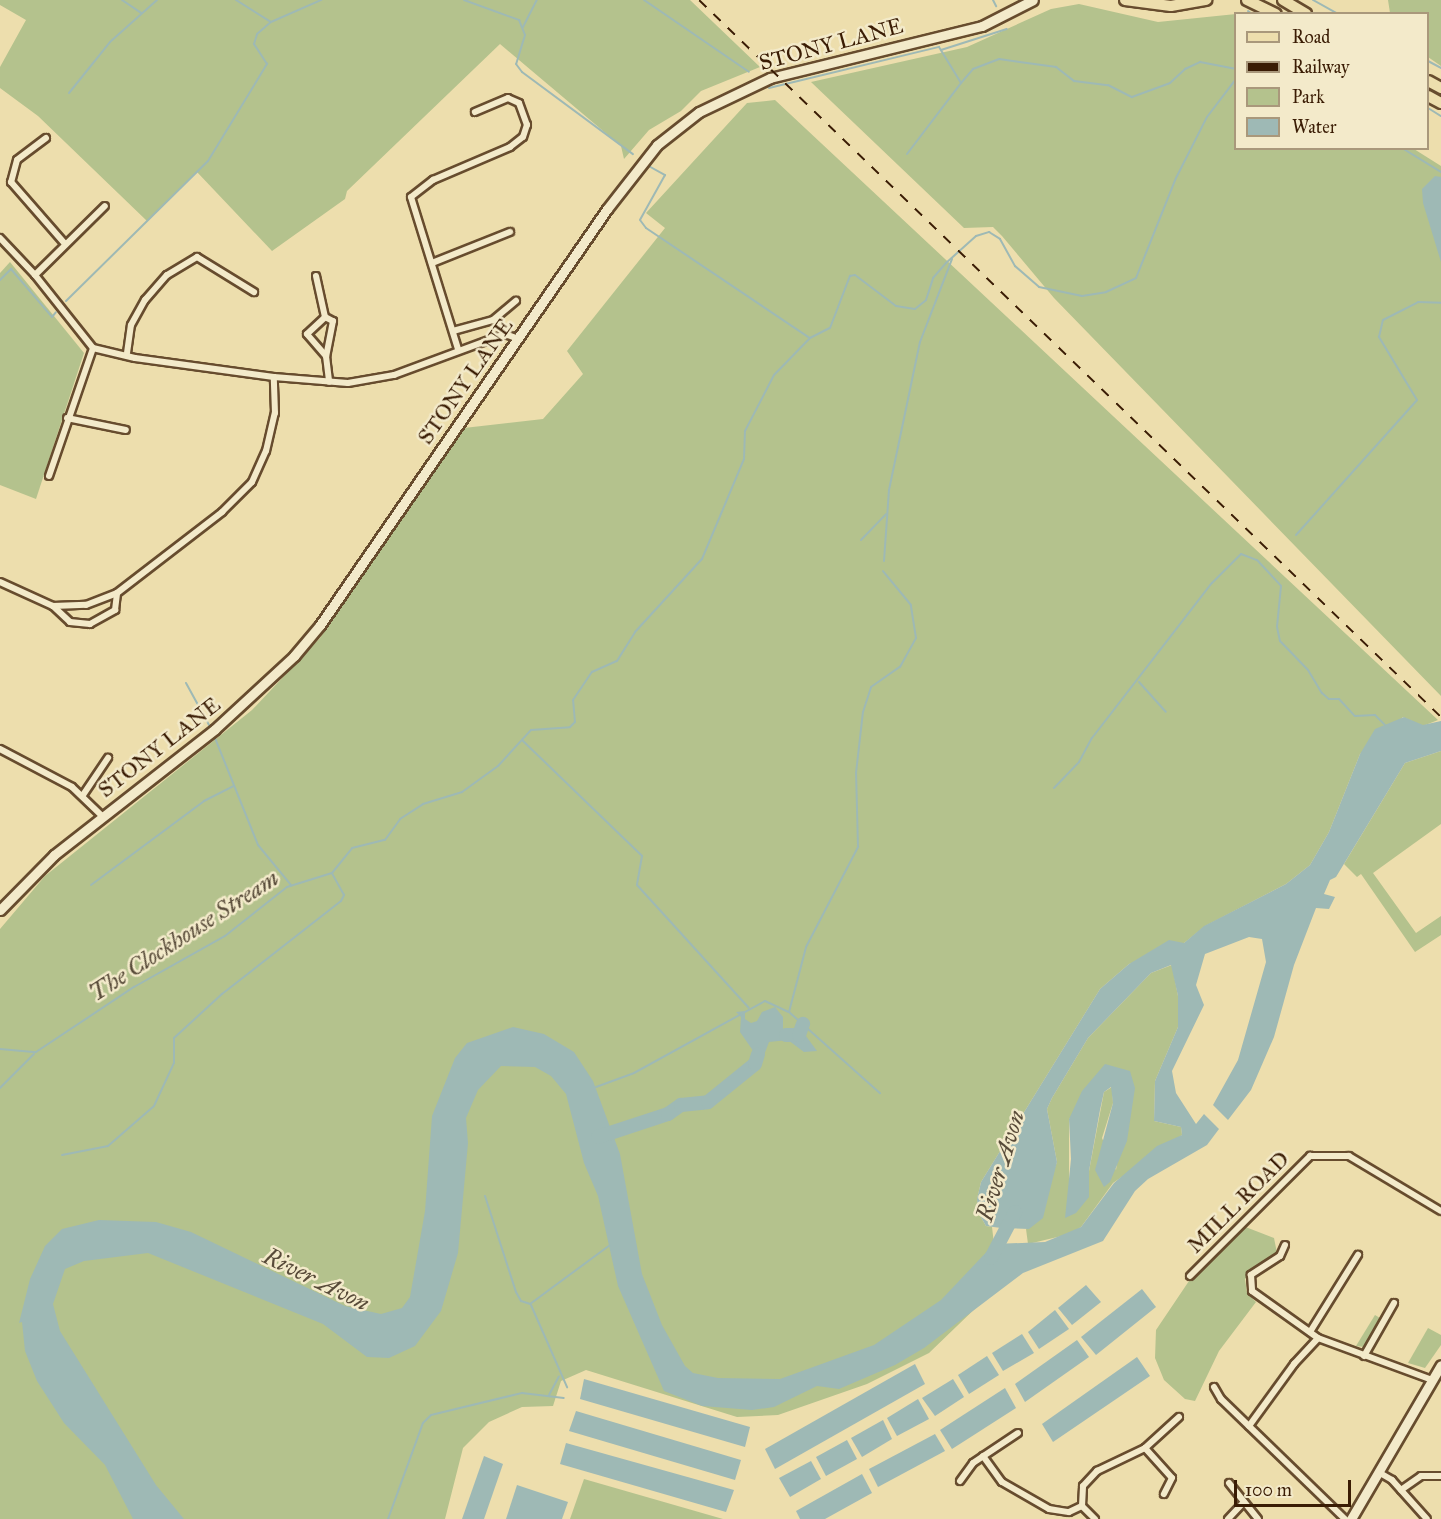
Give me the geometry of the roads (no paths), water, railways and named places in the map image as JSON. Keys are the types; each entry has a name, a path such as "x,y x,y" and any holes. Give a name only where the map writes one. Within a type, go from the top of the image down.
{"main road":[{"name":"STONY LANE","path":"0,910 54,855 215,729 294,656 320,625 647,156 699,112 770,78 982,26 1033,0"},
{"path":"1125,0 1154,6 1215,0"},
{"path":"1247,0 1272,12"},
{"path":"1283,0 1303,12"},
{"path":"1351,1519 1380,1473 1441,1365"}],"street":[{"path":"458,349 411,197 433,180 510,147 523,137 527,125 519,103 508,98 475,112"},
{"path":"46,138 16,160 11,182 65,244"},
{"path":"35,274 105,206"},
{"path":"432,263 510,232"},
{"path":"0,238 35,274 93,348 127,353 135,358 329,382 394,375 458,349 505,334 519,339"},
{"path":"127,353 131,325 145,300 167,275 197,256 254,292"},
{"path":"316,276 326,317 333,321 326,356 329,382"},
{"path":"453,331 493,320 516,301"},
{"path":"326,317 307,334 326,356"},
{"path":"49,476 67,418 93,348"},
{"path":"53,606 86,605 117,593 222,512 252,482 266,451 275,412 274,377"},
{"path":"67,418 126,430"},
{"path":"0,582 53,606 70,622 90,624 115,610 117,593"},
{"path":"0,749 83,795 102,816"},
{"path":"83,795 108,758"},
{"name":"MILL ROAD","path":"1190,1276 1310,1156 1349,1156 1441,1211"},
{"path":"1285,1245 1280,1256 1251,1275 1250,1286 1318,1338 1432,1380"},
{"path":"1311,1332 1358,1255"},
{"path":"1364,1356 1394,1303"},
{"path":"1249,1426 1274,1396 1293,1364 1318,1338"},
{"path":"1214,1387 1221,1399 1345,1519"},
{"path":"1095,1519 1082,1506 1083,1486 1097,1471 1145,1448 1179,1418"},
{"path":"960,1481 973,1463 1018,1433"},
{"path":"1145,1448 1172,1478 1164,1494"},
{"path":"983,1456 1002,1482 1050,1509 1069,1512 1082,1506"},
{"path":"1380,1473 1401,1490 1427,1519"},
{"path":"1401,1490 1421,1476 1441,1476"},
{"path":"1229,1483 1258,1519"},
{"path":"1228,1519 1244,1502"}],"water":[{"path":"1435,176 1441,177 1441,262 1423,203 1422,189"},
{"path":"1404,717 1423,725 1441,721 1441,751 1405,763 1336,877 1330,880 1324,894 1335,897 1329,909 1316,908 1294,965 1274,1037 1251,1090 1228,1120 1213,1105 1238,1060 1266,962 1262,939 1249,937 1205,954 1196,985 1204,1005 1172,1071 1176,1093 1196,1124 1204,1114 1219,1129 1207,1145 1148,1179 1135,1191 1103,1241 1023,1273 924,1348 895,1365 839,1389 817,1386 774,1407 752,1410 702,1406 664,1391 618,1286 598,1196 584,1163 566,1094 551,1076 535,1067 501,1066 478,1090 466,1118 468,1143 458,1253 441,1311 415,1346 389,1358 367,1357 323,1324 148,1253 84,1261 65,1269 53,1304 60,1331 156,1485 184,1519 133,1519 105,1465 64,1423 37,1381 25,1351 22,1322 19,1323 30,1279 45,1246 62,1229 99,1220 156,1222 191,1232 345,1306 381,1314 402,1308 410,1297 425,1211 432,1116 455,1058 467,1043 513,1027 544,1034 574,1052 593,1081 620,1154 642,1274 662,1325 685,1366 693,1373 718,1378 780,1379 874,1345 941,1300 994,1244 1045,1242 1081,1227 1114,1183 1157,1146 1182,1135 1181,1127 1154,1121 1155,1081 1178,1027 1178,996 1171,965 1151,973 1088,1038 1052,1098 1047,1109 1057,1162 1043,1218 1029,1229 1001,1228 986,1226 978,1212 977,1199 981,1182 1100,989 1129,964 1169,940 1184,943 1204,926 1286,884 1310,865 1329,832 1360,754 1375,729"},
{"path":"775,1007 783,1017 783,1030 803,1032 817,1051 804,1052 788,1040 769,1042 761,1063 750,1070 756,1055 740,1032 741,1017 736,1012 745,1011 745,1019 751,1023 757,1021 762,1012"},
{"path":"1105,1064 1130,1071 1135,1088 1127,1141 1110,1182 1104,1187 1095,1170 1113,1103 1111,1087 1104,1092 1100,1110 1089,1171 1089,1197 1076,1213 1065,1218 1071,1159 1069,1119 1082,1091"},
{"path":"1086,1285 1101,1302 1072,1325 1058,1308"},
{"path":"1142,1289 1156,1307 1096,1355 1081,1337"},
{"path":"1055,1310 1069,1329 1039,1349 1028,1332"},
{"path":"1022,1334 1034,1353 1003,1371 992,1353"},
{"path":"1077,1340 1089,1357 1025,1402 1015,1384"},
{"path":"987,1356 999,1375 969,1394 958,1375"},
{"path":"1137,1357 1150,1376 1053,1442 1042,1424"},
{"path":"915,1364 925,1384 775,1469 765,1449"},
{"path":"584,1379 750,1427 745,1447 580,1399"},
{"path":"953,1379 964,1397 935,1416 922,1398"},
{"path":"1005,1388 1016,1408 952,1449 940,1430"},
{"path":"918,1399 929,1419 897,1436 887,1418"},
{"path":"576,1411 741,1460 735,1480 569,1431"},
{"path":"883,1420 892,1439 862,1457 851,1438"},
{"path":"935,1434 945,1451 878,1487 869,1469"},
{"path":"847,1440 857,1459 826,1476 816,1457"},
{"path":"566,1443 734,1490 726,1512 560,1464"},
{"path":"484,1456 503,1464 484,1519 462,1519"},
{"path":"811,1461 821,1479 790,1497 779,1478"},
{"path":"862,1474 872,1493 825,1519 800,1519 796,1511"},
{"path":"517,1485 568,1502 562,1519 506,1519"}],"waterway":[{"path":"122,0 141,13"},
{"path":"69,93 110,42 157,0"},
{"path":"236,0 271,22"},
{"path":"66,301 208,161 267,64 254,44 257,34 271,22 321,0"},
{"path":"464,0 519,20 525,35 516,64 522,72 633,154"},
{"path":"523,27 537,0"},
{"path":"644,0 749,72"},
{"path":"993,0 996,6"},
{"path":"1313,0 1334,12"},
{"path":"941,50 1007,29"},
{"path":"769,88 939,47 961,83 973,69 999,59 1056,67 1074,81 1108,85 1132,97 1170,83 1185,69 1200,62 1234,69"},
{"path":"1429,62 1441,68"},
{"name":"The Clockhouse Stream","path":"0,1049 36,1052 134,987 225,936 287,887 332,873 352,848 385,840 400,819 423,804 462,792 498,766 531,730 570,727 575,722 573,700 592,672 617,661 635,632 702,559 744,459 745,431 774,375 810,338 830,328 850,276 855,275 896,306 915,309 926,300 933,278 946,263 976,236 989,232 1000,239 1015,266 1039,287 1082,296 1106,292 1136,278 1176,178 1207,117 1234,82"},
{"path":"907,154 961,83"},
{"path":"1429,109 1441,116"},
{"name":"The Clockhouse Stream","path":"1405,150 1441,172"},
{"path":"645,164 665,175 640,220 646,228 810,338"},
{"path":"884,561 889,490 920,342 952,259"},
{"path":"0,280 11,269 52,317 56,312"},
{"path":"1296,535 1417,400 1379,337 1383,320 1418,302 1441,303"},
{"path":"861,540 886,514"},
{"path":"1054,788 1079,762 1092,738 1212,583 1241,554 1257,560 1281,586 1277,627 1280,641 1308,670 1322,693 1329,699 1339,699 1355,716 1375,715 1385,725"},
{"path":"789,1012 806,947 858,847 856,773 863,712 871,687 900,667 916,638 911,605 883,571"},
{"path":"1139,682 1166,712"},
{"path":"186,683 209,725"},
{"path":"215,738 258,845 291,885"},
{"path":"522,740 642,856 637,885 749,1008"},
{"path":"91,885 204,801 233,786"},
{"path":"62,1155 108,1146 154,1106 174,1063 174,1038 222,994 341,901 344,895 332,873"},
{"path":"596,1087 634,1073 765,1001 789,1012 880,1093"},
{"name":"River Avon","path":"786,1035 799,1035 803,1024"},
{"path":"0,1088 34,1054"},
{"name":"River Avon","path":"598,1137 668,1114 681,1105 708,1102 755,1064 758,1054"},
{"path":"485,1196 516,1292 521,1301 530,1304"},
{"name":"River Avon","path":"991,1258 1015,1212"},
{"path":"530,1304 610,1245"},
{"path":"531,1305 567,1387"},
{"path":"549,1395 559,1376"},
{"path":"388,1519 423,1423 431,1415 522,1393 564,1398"}],"railway":[{"path":"699,0 1441,717"}]}
